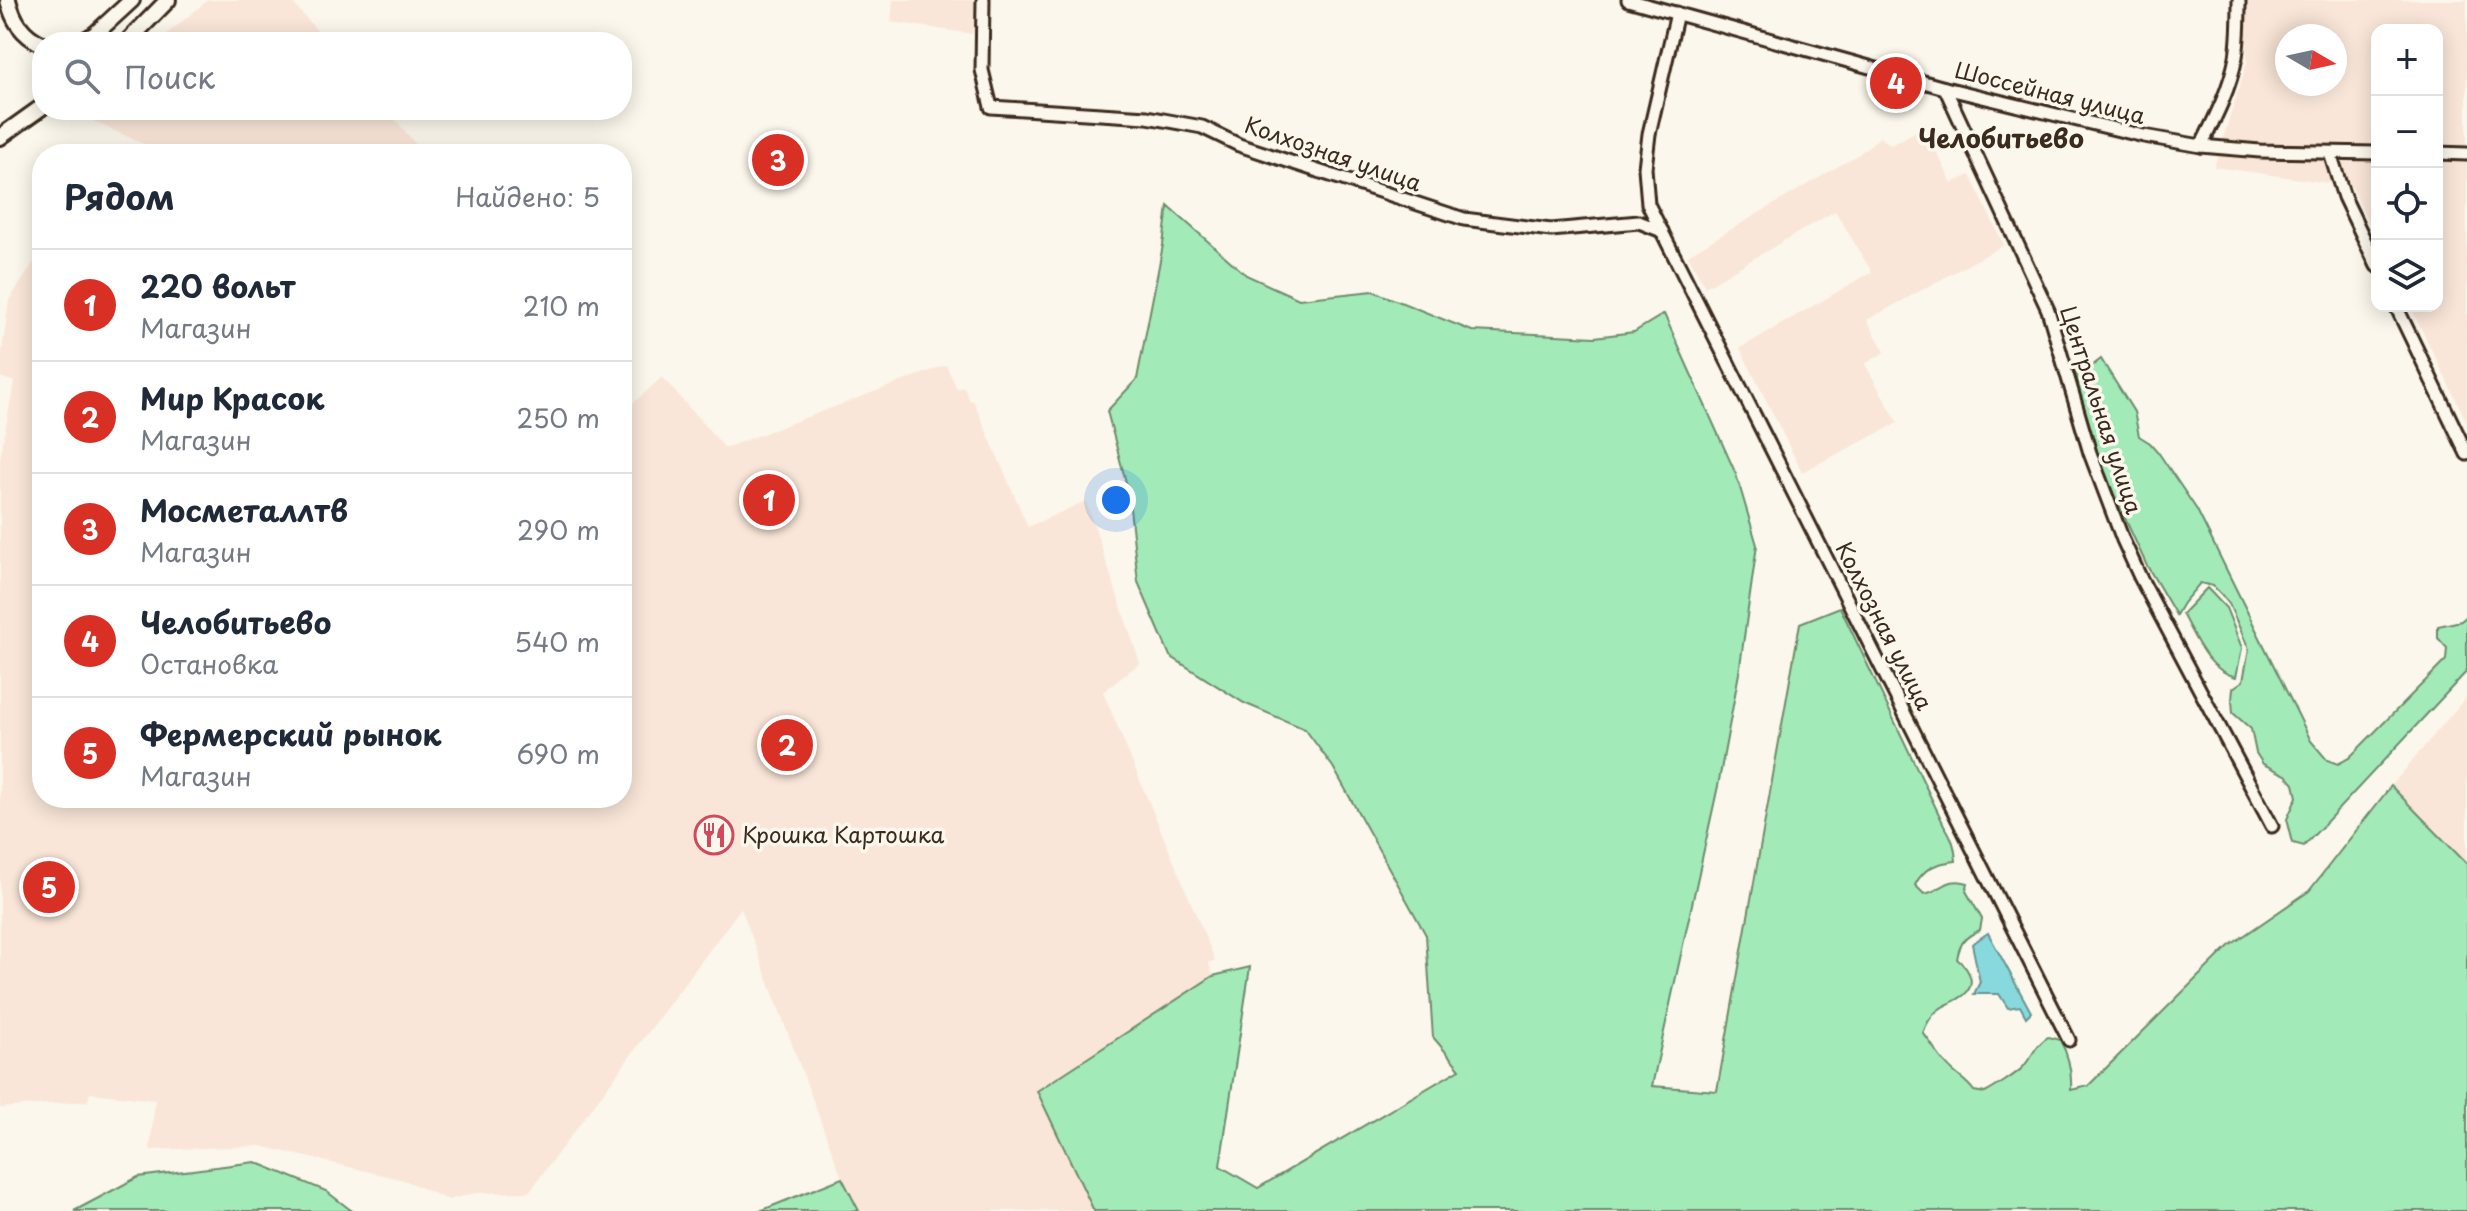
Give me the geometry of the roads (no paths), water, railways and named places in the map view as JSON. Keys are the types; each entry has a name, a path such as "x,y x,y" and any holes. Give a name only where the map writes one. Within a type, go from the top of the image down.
{"main road":[{"path":"8,0 19,27 32,38"},
{"path":"97,32 132,0"},
{"path":"137,32 168,0"},
{"path":"0,137 32,114"}],"street":[{"name":"Колхозная улица","path":"983,0 982,70 991,107 1147,117 1202,127 1239,145 1464,219 1551,230 1639,222 1662,231"},
{"name":"Шоссейная улица","path":"1628,0 1658,4 1677,13 2101,128 2201,146 2260,151 2371,153"},
{"path":"2201,146 2230,80 2236,55 2238,0"},
{"name":"Колхозная улица","path":"1677,13 1649,134 1645,168 1648,204 2069,1040"},
{"name":"Центральная улица","path":"1945,88 2048,310 2090,453 2123,540 2272,826"},
{"path":"2330,153 2344,197 2371,253"},
{"path":"2443,153 2467,154"},
{"path":"1639,222 1648,204"},
{"path":"2399,312 2467,454"}],"water":[{"path":"1988,933 2031,1012 2026,1017 2020,1006 2008,1008 1999,994 1974,994 1980,982 1972,944"}],"place":[{"name":"Челобитьево","path":"1896,83"},
{"name":"Мосметаллтв","path":"778,160"},
{"name":"220 вольт","path":"769,500"},
{"name":"Мир Красок","path":"787,745"},
{"name":"Крошка Картошка","path":"714,835"},
{"name":"Фермерский рынок","path":"49,887"}],"district":[{"name":"Челобитьево","path":"2001,139"}]}
